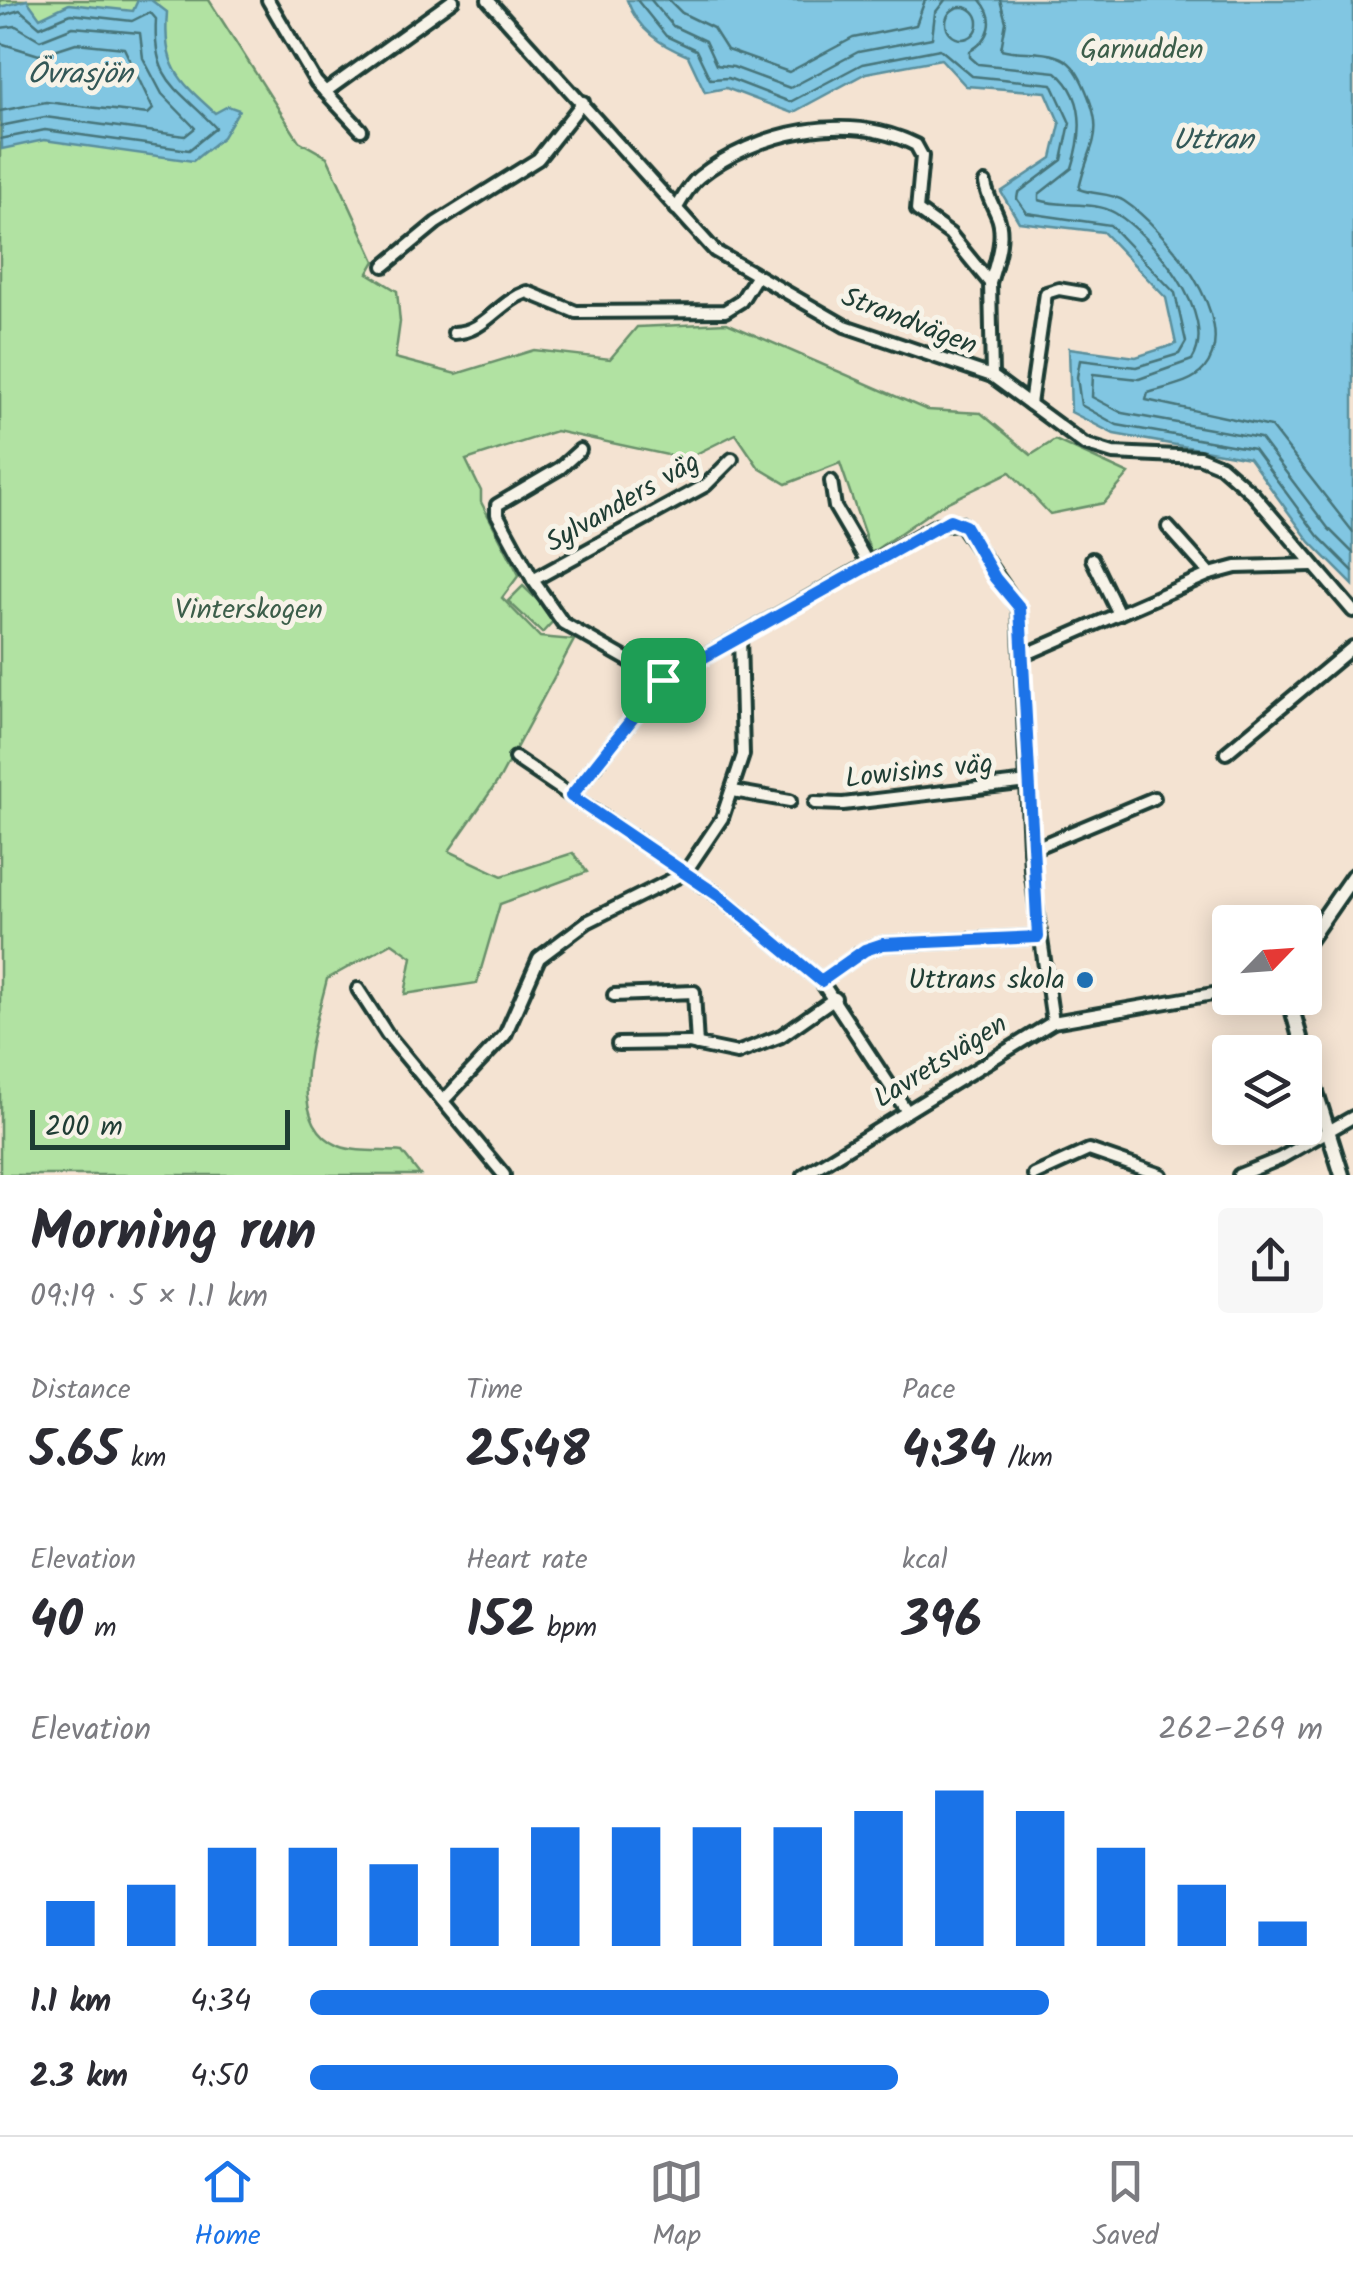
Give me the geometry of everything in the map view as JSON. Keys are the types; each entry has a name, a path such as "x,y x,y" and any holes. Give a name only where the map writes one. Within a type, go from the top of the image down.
{"street":[{"path":"268,0 324,92 361,130"},
{"path":"324,92 453,0"},
{"name":"Strandvägen","path":"488,0 715,252 845,326 992,376 1084,444 1113,453 1199,458 1221,466 1253,494 1353,611"},
{"path":"384,266 436,223 538,159 583,102"},
{"path":"676,209 696,179 766,141 817,129 882,132 916,144 922,156 917,210 950,234 990,283"},
{"path":"985,183 988,199 1000,218 998,256 990,283 992,376"},
{"path":"454,333 476,329 504,303 526,292 576,312 717,311 740,301 756,278"},
{"path":"1030,404 1046,293 1082,293"},
{"name":"Sylvanders väg","path":"580,450 560,468 497,505 497,514 532,580 563,623 663,680"},
{"name":"Sylvanders väg","path":"532,580 706,485 732,459"},
{"path":"831,482 836,507 868,565"},
{"path":"571,796 663,680 950,520 965,526 995,578 1017,602 1030,850 1038,937 1053,1022"},
{"path":"1168,527 1210,574"},
{"path":"1092,560 1119,614"},
{"path":"1022,656 1210,574 1236,567 1310,565"},
{"path":"443,1101 502,1040 532,966 587,922 686,873 722,818 744,749 740,636"},
{"path":"1226,754 1353,647"},
{"path":"515,758 686,873 821,981 906,1110"},
{"name":"Lowisins väg","path":"815,803 843,804 1028,782"},
{"path":"733,791 790,801"},
{"path":"1030,850 1154,798"},
{"path":"1322,921 1353,876"},
{"path":"821,981 865,950 883,944 1038,937"},
{"path":"358,989 386,1034 504,1175"},
{"path":"614,994 694,992 696,1045"},
{"name":"Lavretsvägen","path":"804,1175 1053,1022 1212,994"},
{"path":"618,1044 696,1045 736,1052 766,1043 834,998"},
{"path":"1322,1111 1342,1175"},
{"path":"1239,1175 1353,1117"},
{"path":"1034,1175 1088,1150 1161,1175"}],"green space":[{"name":"Vinterskogen","path":"0,0 209,0 299,141 327,157 375,261 368,273 397,291 400,322 395,358 456,374 534,350 610,359 637,327 727,323 927,410 981,413 1031,455 1055,440 1129,474 1104,503 1050,514 1010,472 938,507 871,553 840,463 786,484 759,468 736,434 686,459 556,431 466,460 481,491 481,502 519,575 502,598 540,637 574,640 500,778 449,851 502,876 573,853 587,872 500,904 477,983 405,994 412,957 392,943 327,979 307,1070 311,1116 321,1133 339,1146 402,1152 420,1175 0,1175"},
{"path":"523,586 556,618 542,633 508,601"}],"water":[{"name":"Övrasjön","path":"27,0 40,18 69,4 133,11 138,0 151,0 167,12 167,46 182,80 215,113 228,106 239,110 223,137 193,161 44,140 2,149 0,7"},
{"name":"Uttran","path":"627,0 1353,0 1353,585 1310,542 1249,458 1114,434 1071,412 1069,348 1136,357 1176,344 1166,298 1103,232 1019,222 1001,192 1052,158 1060,124 1046,92 966,86 941,59 866,73 792,113 726,88 705,92 688,56 651,35 637,20"}],"place":[{"name":"Uttrans skola","path":"1085,980"}],"route":[{"path":"950,520 965,526 995,578 1020,608 1030,870 1038,937 883,944 865,950 821,981 719,896 571,796 663,680 937,525 950,520"}],"park label":[{"name":"Garnudden","path":"1142,50"}]}
